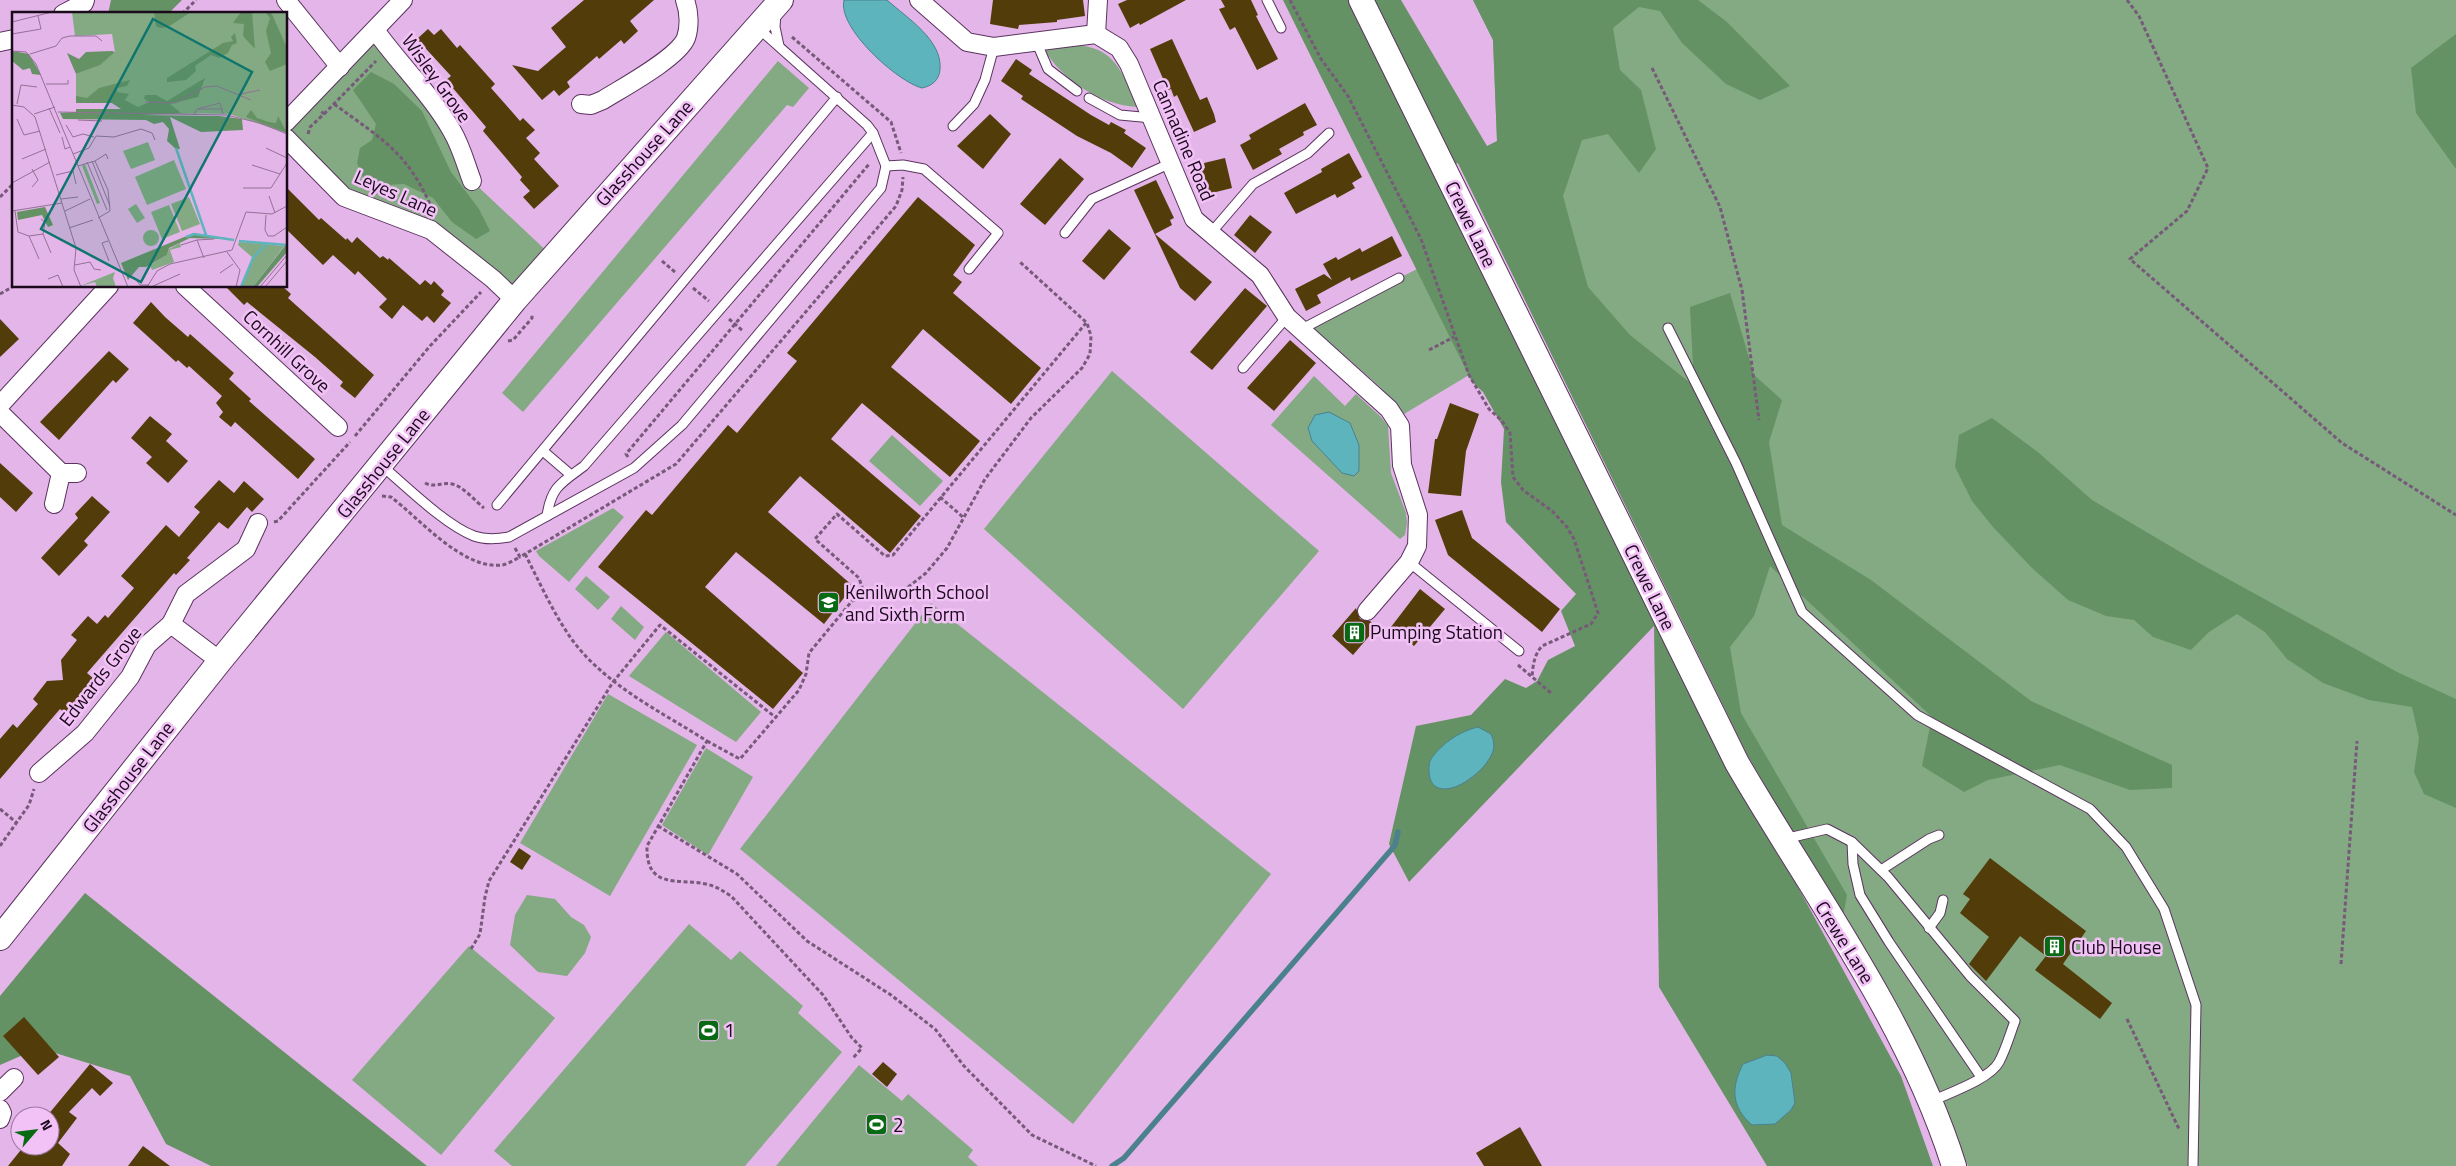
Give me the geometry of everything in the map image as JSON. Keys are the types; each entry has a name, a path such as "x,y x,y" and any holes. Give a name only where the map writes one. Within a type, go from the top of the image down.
{"street":[{"path":"67,12 84,3 85,0"},
{"path":"286,0 340,67"},
{"path":"288,120 403,0"},
{"path":"581,104 591,105 603,100 670,56 685,39 689,11 685,0"},
{"path":"919,0 967,42 994,47 1096,34 1098,0"},
{"name":"Crewe Lane","path":"1361,0 1737,763 1782,840 1878,994 1930,1101 1954,1166"},
{"name":"Glasshouse Lane","path":"0,938 220,661 381,465 524,304 780,1"},
{"name":"Wisley Grove","path":"375,30 388,49 425,92 452,132 472,181"},
{"name":"Cannadine Road","path":"1096,34 1119,48 1129,64 1194,218 1210,234 1260,275 1287,317 1299,330 1388,409 1400,426 1402,465 1418,515 1417,546 1409,562 1367,611"},
{"name":"Leyes Lane","path":"288,140 344,196 431,230 524,304"},
{"path":"0,404 107,288"},
{"name":"Cornhill Grove","path":"187,288 338,427"},
{"path":"0,414 69,473 54,504"},
{"name":"Edwards Grove","path":"39,773 85,733 130,677 147,645 171,624 186,594 246,548 258,522"},
{"name":"Edwards Grove","path":"171,624 220,661"},
{"path":"0,1092 14,1078"},
{"path":"0,1109 2,1113 0,1119"}],"lane":[{"path":"1268,0 1281,28"},
{"path":"779,46 775,27 780,1"},
{"path":"381,465 460,530 482,537 509,537 634,468 682,425 881,188 886,166 873,133 837,97 757,27"},
{"path":"1036,41 1048,69 1077,91"},
{"path":"953,126 974,104 985,80 994,47"},
{"path":"497,506 837,97"},
{"path":"1089,98 1120,115 1153,118"},
{"path":"1210,234 1253,184 1308,153 1329,132"},
{"path":"547,516 550,498 571,475 584,466 873,133"},
{"path":"1065,233 1092,199 1171,163"},
{"path":"886,166 903,165 924,168 998,233 969,269"},
{"path":"1299,330 1399,278"},
{"path":"1244,368 1287,317"},
{"path":"1668,328 1736,463 1802,612 1917,715 2090,809 2126,847 2164,909 2196,1005 2193,1162 2199,1166"},
{"path":"543,451 571,475"},
{"path":"1409,562 1519,651"},
{"path":"1782,840 1827,829 1852,842 1881,870 1970,976 2015,1021 1999,1063 1964,1088 1930,1101"},
{"path":"1881,870 1929,839 1939,835"},
{"path":"1852,842 1853,864 1860,895 1889,942 1981,1077"},
{"path":"1929,928 1940,913 1943,900"}],"path":[{"path":"184,12 196,0"},
{"path":"1290,0 1321,59 1348,96 1420,239 1469,375 1482,399 1506,425 1510,433 1513,476 1522,490 1552,511 1568,527 1574,539 1585,577 1598,609 1597,618 1590,624 1542,646 1537,651 1532,677"},
{"path":"2127,0 2139,16 2208,168 2188,211 2130,260 2342,443 2456,514"},
{"path":"509,537 520,557 676,464 896,206 902,190 903,165 900,144 891,122 788,34"},
{"path":"324,114 388,49"},
{"path":"1652,68 1720,207 1742,290 1759,420"},
{"path":"334,104 392,146 403,158 415,173 434,214"},
{"path":"634,468 626,454 873,159"},
{"path":"0,197 12,185"},
{"path":"525,554 572,640 613,682 707,741 740,759 799,690 806,674 809,653 852,601 865,596 907,588 926,573 947,548 985,479 1031,418 1082,368 1090,354 1091,336 1086,323 1073,308 1020,262"},
{"path":"258,522 278,521 352,440 430,346 493,278"},
{"path":"0,294 12,287"},
{"path":"503,342 513,340 532,318 524,304"},
{"path":"865,596 859,578 815,539 837,514 885,556 893,556 940,496 1086,323"},
{"path":"1429,350 1454,337"},
{"path":"421,482 435,487 452,484 459,487 487,511"},
{"path":"940,496 964,518"},
{"path":"471,949 480,934 489,881 613,682 664,621"},
{"path":"660,626 775,717"},
{"path":"2341,964 2357,740"},
{"path":"707,741 647,846 646,859 651,869 662,879 676,883 707,884 731,896 823,995 852,1038 862,1048 852,1059"},
{"path":"0,846 30,805 39,773"},
{"path":"0,809 16,823"},
{"path":"658,826 737,874 808,941 891,995 935,1029 964,1066 1032,1134 1096,1166"},
{"path":"2127,1019 2193,1162"}],"shaded area":[{"path":"111,0 182,0 170,12 108,12"},
{"path":"844,0 887,0 922,30 936,49 939,59 940,70 934,82 922,88 911,84 885,65 859,39 850,25 844,12"},
{"path":"1283,0 1401,0 1487,146 1497,141 1493,40 1473,0 1698,0 1727,22 1790,86 1760,100 1726,84 1682,43 1660,11 1639,7 1613,28 1620,70 1641,90 1656,149 1639,173 1608,134 1582,140 1563,196 1588,287 1630,335 1694,386 1690,307 1730,293 1754,375 1782,400 1769,442 1782,525 1871,580 2031,701 2172,765 2172,788 2130,790 2060,765 1988,780 1964,792 1922,766 1932,717 1770,566 1754,616 1730,647 1741,713 1847,895 1843,917 1748,756 1458,163 1444,170 1533,374 1655,625 1901,1076 1933,1166 1767,1166 1659,987 1654,626 1409,882 1389,844 1416,726 1471,715 1505,679 1526,688 1537,681 1548,660 1575,646 1561,611 1576,594 1506,522 1501,482 1504,429 1483,392 1472,382"},
{"path":"1473,0 2456,0 2456,1166 1968,1166 1937,1087 1921,1057 1748,756 1458,163 1497,141 1493,40"},
{"path":"375,30 425,93 472,181 553,257 515,300 431,230 344,197 288,140 288,120"},
{"path":"2456,34 2456,169 2416,113 2411,68"},
{"path":"1073,45 1099,50 1108,56 1122,73 1137,107 1110,101 1084,89 1061,71 1044,49"},
{"path":"778,61 809,88 793,107 787,105 523,412 502,393"},
{"path":"371,72 394,84 422,111 451,172 479,209 490,231 476,239 452,222 433,198 404,184 385,185 373,183 363,178 357,163 360,148 372,140 376,124 353,90"},
{"path":"1417,269 1469,375 1404,414 1379,386 1309,324"},
{"path":"1112,371 1319,551 1183,709 984,529"},
{"path":"1314,376 1345,406 1356,394 1388,426 1391,473 1406,513 1405,535 1400,539 1271,425"},
{"path":"1329,412 1350,423 1359,445 1359,471 1354,476 1342,473 1312,441 1308,428 1315,415"},
{"path":"1992,418 2039,453 2092,500 2199,563 2399,673 2456,699 2456,808 2424,794 2414,772 2419,738 2412,707 2369,700 2323,683 2287,659 2265,632 2237,614 2209,632 2191,650 2153,637 2134,620 2106,616 2068,600 2032,568 1993,527 1972,501 1955,467 1959,435"},
{"path":"892,435 943,481 920,506 869,461"},
{"path":"613,508 624,517 569,582 539,556 536,551"},
{"path":"586,576 610,597 598,610 575,589"},
{"path":"931,603 1271,874 1073,1124 740,849"},
{"path":"621,606 644,627 635,640 611,619"},
{"path":"666,632 761,712 736,742 629,676"},
{"path":"608,694 697,745 610,896 520,843"},
{"path":"1478,727 1491,734 1493,739 1493,750 1488,761 1477,773 1462,784 1449,789 1437,787 1430,778 1429,763 1431,759 1440,748 1452,739"},
{"path":"706,748 753,777 708,855 662,825"},
{"path":"85,893 427,1166 211,1166 166,1144 130,1076 39,1048 0,1065 0,996"},
{"path":"527,895 555,899 571,917 584,925 591,937 585,953 567,976 538,972 510,945 515,915"},
{"name":"1","path":"689,924 731,960 740,951 803,1006 798,1013 842,1052 745,1166 512,1166 494,1151"},
{"path":"469,946 555,1018 441,1155 352,1080"},
{"path":"1767,1055 1777,1056 1785,1063 1791,1073 1795,1103 1791,1110 1775,1124 1752,1125 1740,1111 1737,1104 1735,1096 1736,1081 1743,1064"},
{"name":"2","path":"859,1065 902,1101 908,1094 973,1150 968,1157 978,1166 776,1166"}],"building":[{"path":"584,0 654,0 630,21 638,31 624,44 621,40 599,59 597,56 567,82 570,87 559,96 554,90 542,100 512,65 538,71 566,47 551,28"},
{"path":"993,0 1083,0 1085,16 1057,20 1057,22 1019,25 1018,29 990,24"},
{"path":"1127,0 1186,0 1140,25 1139,23 1130,28 1118,4"},
{"path":"1221,0 1251,0 1258,15 1256,16 1278,59 1257,70 1235,27 1230,30 1219,9 1225,7"},
{"path":"428,29 434,35 441,29 457,48 460,45 495,84 491,88 520,121 523,118 535,130 526,138 540,153 534,159 559,186 534,209 523,197 530,191 520,180 522,177 483,131 486,127 446,80 451,76 417,39"},
{"path":"1172,39 1200,100 1207,97 1216,122 1194,132 1177,95 1174,97 1171,89 1168,90 1150,49"},
{"path":"1016,59 1032,70 1029,74 1091,115 1109,125 1111,122 1126,130 1124,133 1146,148 1132,168 1111,153 1077,136 1021,99 1023,96 1001,81"},
{"path":"1305,103 1317,125 1303,132 1304,135 1279,149 1282,154 1253,170 1240,145 1251,139 1249,135"},
{"path":"990,114 1011,134 983,169 957,146"},
{"path":"1349,153 1362,177 1352,183 1355,188 1337,198 1335,194 1296,214 1284,193 1322,172 1321,169"},
{"path":"1060,158 1084,179 1045,225 1020,204"},
{"path":"1225,158 1232,188 1200,196 1195,171 1205,168 1204,163"},
{"path":"1156,180 1174,218 1170,220 1172,225 1155,234 1212,282 1195,301 1180,288 1134,190"},
{"path":"288,189 319,220 321,218 346,240 347,238 352,243 357,237 380,258 383,256 388,260 389,258 420,285 425,280 431,285 434,281 444,291 441,295 451,303 434,323 427,316 422,321 403,305 392,319 379,307 387,299 358,271 355,275 333,255 323,265 288,231"},
{"name":"Kenilworth School and Sixth Form","path":"918,197 975,245 953,275 962,282 953,293 1041,368 1011,404 923,329 891,367 980,441 950,477 862,403 831,439 921,516 890,553 800,476 768,512 853,586 824,624 736,552 705,587 803,673 773,709 598,567 646,510 652,515 728,425 737,433 797,361 787,353"},
{"path":"1250,215 1272,232 1255,253 1234,235"},
{"path":"1109,229 1131,248 1104,280 1082,261"},
{"path":"1392,236 1402,256 1351,281 1350,277 1317,295 1321,303 1306,311 1295,289 1324,274 1332,280 1323,264 1336,257 1338,260 1360,248 1362,252"},
{"path":"227,288 284,288 291,294 288,298 374,375 355,398 340,386 343,382 315,357 247,302 244,305"},
{"path":"1245,288 1267,306 1212,370 1190,352"},
{"path":"151,302 188,337 190,334 234,373 229,379 251,399 249,401 315,459 298,479 235,422 231,427 219,417 223,412 216,403 222,396 189,366 187,368 178,360 176,362 133,323"},
{"path":"0,319 19,339 0,357"},
{"path":"1290,340 1316,363 1274,411 1247,388"},
{"path":"109,351 129,369 116,383 113,380 59,440 40,422"},
{"path":"1450,403 1479,414 1466,451 1461,496 1428,493 1435,439 1437,439"},
{"path":"150,416 172,434 166,441 188,461 168,483 146,463 152,457 131,438"},
{"path":"0,463 33,493 16,512 0,497"},
{"path":"219,480 234,493 244,481 264,499 252,512 247,507 228,529 219,522 187,558 190,560 176,575 174,573 87,673 94,679 81,694 83,696 74,707 66,714 60,709 0,779 0,739 13,724 17,728 38,704 33,699 47,681 63,680 61,660 77,640 71,635 88,616 97,624 105,615 108,618 134,588 121,576 166,525 179,537 200,512 194,507"},
{"path":"92,496 110,512 84,541 88,545 59,576 41,558 78,518 75,514"},
{"path":"1462,510 1472,538 1560,609 1542,632 1448,555 1435,520"},
{"path":"1420,589 1445,609 1414,646 1391,627"},
{"name":"Pumping Station","path":"1356,608 1360,619 1370,621 1377,627 1353,655 1332,636"},
{"path":"519,848 531,856 522,870 510,862"},
{"name":"Club House","path":"1990,858 2086,931 2063,964 2112,1003 2100,1019 2035,970 2046,956 2020,936 1986,981 1969,964 1989,937 1960,913 1970,899 1963,894"},
{"path":"24,1017 59,1057 38,1075 3,1036"},
{"path":"883,1062 897,1074 887,1087 872,1074"},
{"path":"90,1064 113,1083 100,1096 92,1088 69,1112 77,1118 60,1140 60,1106 55,1106"},
{"path":"1520,1127 1542,1166 1484,1166 1476,1153"},
{"path":"60,1145 70,1154 62,1166 8,1166 16,1156 60,1156"},
{"path":"143,1146 170,1166 128,1166"}],"waterway":[{"path":"1112,1166 1124,1158 1391,850 1395,845 1398,832"}],"place":[{"name":"Kenilworth School and Sixth Form","path":"829,603"},
{"name":"Pumping Station","path":"1354,632"},
{"name":"Club House","path":"2055,947"},
{"name":"1","path":"708,1030"},
{"name":"2","path":"877,1125"}]}
